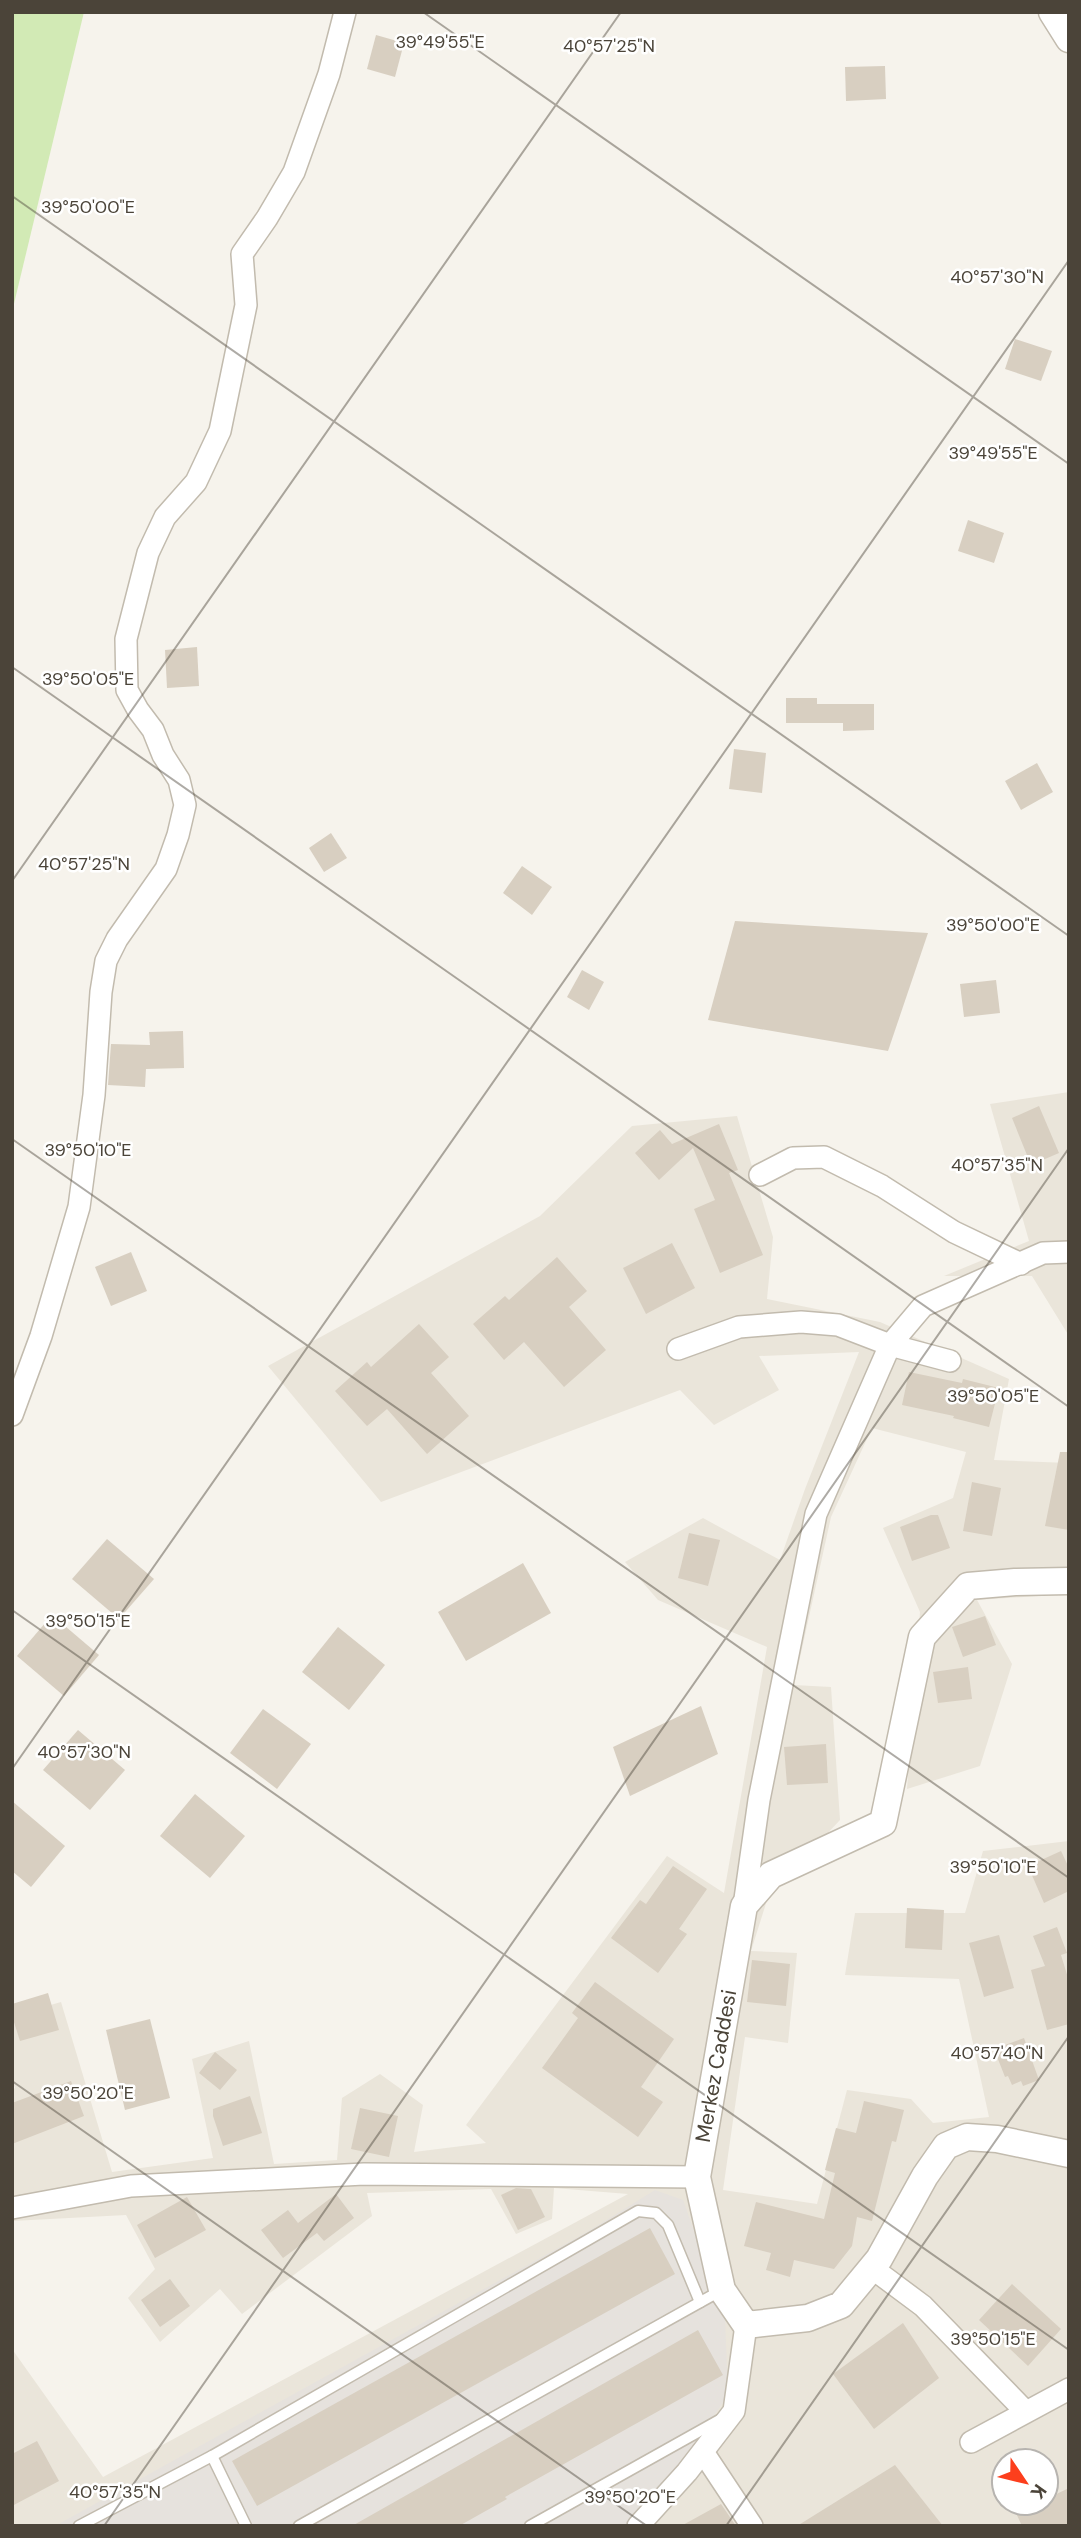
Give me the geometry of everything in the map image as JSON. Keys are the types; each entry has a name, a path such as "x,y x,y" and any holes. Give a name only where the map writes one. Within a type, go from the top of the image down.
{"street":[{"path":"12,1415 41,1336 79,1207 94,1095 101,992 106,961 117,939 166,869 185,806 179,779 163,755 153,730 127,690 127,639 148,553 165,517 196,482 220,431 246,305 242,254 267,218 293,172 329,74 345,12"},
{"path":"1052,12 1069,39"},
{"path":"760,1175 793,1158 824,1157 882,1186 954,1232 1021,1264"},
{"path":"744,1906 759,1800 816,1514 891,1345 923,1306 1043,1253 1069,1252"},
{"path":"678,1349 739,1327 801,1322 838,1325 891,1345 950,1361"},
{"path":"744,1906 771,1875 883,1823 922,1637 968,1586 1069,1581"},
{"name":"Merkez Caddesi","path":"744,1906 697,2177 711,2296 746,2325"},
{"path":"638,2526 734,2412 746,2325 808,2318 841,2305 879,2259 925,2176 946,2146 967,2137 997,2139 1069,2154"},
{"path":"12,2207 131,2186 364,2174 697,2177"},
{"path":"872,2268 923,2306 1025,2411"},
{"path":"971,2441 1069,2389"},
{"path":"703,2452 752,2526"}],"lane":[{"path":"79,2526 212,2456 638,2211 656,2213 668,2225 711,2296 299,2526"},
{"path":"530,2526 734,2412"},
{"path":"212,2456 246,2526"}],"shaded area":[{"path":"1069,1092 1069,1336 1032,1276 944,1276 1029,1241 990,1104"},
{"path":"737,1116 773,1237 767,1299 880,1322 1009,1379 994,1460 1069,1463 1069,1594 977,1600 1012,1664 980,1766 907,1789 920,1612 883,1528 953,1498 966,1452 872,1428 831,1517 794,1685 831,1687 840,1820 768,1897 751,1951 797,1953 788,2043 745,2037 723,2190 817,2204 847,2090 911,2099 933,2123 989,2117 959,1979 845,1975 855,1913 965,1913 983,1851 1069,1841 1069,2526 12,2526 12,2349 103,2477 628,2194 554,2188 552,2219 516,2234 491,2189 367,2193 372,2216 242,2314 220,2289 160,2342 128,2298 155,2269 126,2215 12,2221 12,2090 15,2088 12,2078 12,2016 61,2002 112,2172 213,2158 192,2059 249,2041 274,2164 337,2160 342,2098 380,2074 423,2105 414,2152 486,2143 466,2125 667,1856 724,1893 767,1647 658,1600 625,1562 703,1518 780,1560 859,1352 759,1356 779,1390 714,1425 680,1390 381,1502 268,1366 540,1216 632,1126"},
{"path":"655,2190 683,2200 725,2317 728,2395 691,2450 627,2526 55,2526 587,2232"}],"green space":[{"path":"12,12 84,12 12,312"}],"building":[{"path":"376,35 404,43 395,77 367,69"},
{"path":"885,66 886,99 846,101 845,67"},
{"path":"1015,339 1052,351 1041,381 1005,369"},
{"path":"968,520 1004,533 994,563 958,551"},
{"path":"197,647 199,686 167,688 165,650"},
{"path":"786,698 817,698 817,704 874,704 874,730 843,731 843,723 786,723"},
{"path":"734,749 766,753 762,793 729,789"},
{"path":"1037,763 1053,792 1021,810 1005,781"},
{"path":"331,833 347,858 324,872 309,848"},
{"path":"522,866 552,887 532,915 503,893"},
{"path":"735,921 928,933 888,1051 708,1020"},
{"path":"582,970 604,982 589,1010 567,997"},
{"path":"996,980 1000,1013 964,1017 960,984"},
{"path":"183,1031 184,1068 146,1069 145,1087 108,1085 111,1044 150,1045 149,1032"},
{"path":"1039,1106 1059,1153 1031,1165 1012,1118"},
{"path":"719,1124 738,1170 729,1173 763,1255 720,1273 694,1209 715,1200 693,1148 659,1180 635,1153 660,1130 672,1144"},
{"path":"672,1243 695,1288 646,1314 623,1268"},
{"path":"131,1252 147,1291 111,1306 95,1267"},
{"path":"557,1257 587,1291 569,1307 606,1350 564,1387 524,1342 504,1360 473,1324 505,1296 509,1300"},
{"path":"419,1324 449,1357 431,1373 469,1416 427,1454 387,1409 367,1426 335,1391 367,1362 371,1367"},
{"path":"909,1372 962,1383 963,1379 999,1388 989,1427 902,1405"},
{"path":"1060,1452 1069,1452 1069,1530 1045,1526"},
{"path":"972,1482 1001,1488 992,1536 963,1531"},
{"path":"931,1515 938,1515 950,1548 912,1561 900,1527"},
{"path":"689,1533 720,1540 708,1586 678,1578"},
{"path":"107,1539 154,1579 119,1619 72,1579"},
{"path":"523,1563 551,1613 466,1661 438,1612"},
{"path":"52,1615 99,1655 64,1696 17,1656"},
{"path":"985,1616 996,1645 963,1657 952,1627"},
{"path":"338,1627 385,1665 349,1710 302,1672"},
{"path":"968,1667 972,1699 938,1703 933,1672"},
{"path":"701,1706 718,1754 630,1796 613,1747"},
{"path":"263,1709 311,1744 277,1789 230,1753"},
{"path":"78,1730 125,1770 90,1810 43,1770"},
{"path":"826,1744 828,1783 787,1785 784,1747"},
{"path":"195,1794 245,1836 210,1878 160,1836"},
{"path":"12,1801 65,1846 31,1887 12,1871"},
{"path":"1061,1851 1069,1868 1069,1891 1044,1903 1028,1866"},
{"path":"673,1866 707,1889 679,1929 687,1934 658,1973 611,1938 640,1900 646,1904"},
{"path":"907,1908 944,1910 942,1950 905,1948"},
{"path":"1057,1927 1067,1953 1061,1955 1069,1981 1069,2024 1047,2030 1031,1970 1045,1966 1033,1936"},
{"path":"999,1935 1014,1988 984,1997 969,1943"},
{"path":"752,1960 790,1964 786,2006 747,2002"},
{"path":"595,1982 674,2039 641,2087 663,2102 638,2137 542,2068 578,2018 572,2013"},
{"path":"48,1993 59,2030 20,2041 12,2016 12,2004"},
{"path":"150,2019 170,2098 125,2110 106,2030"},
{"path":"1024,2038 1039,2080 1023,2086 1021,2081 1012,2085 1008,2076 1005,2077 994,2049"},
{"path":"215,2052 237,2070 220,2090 199,2073"},
{"path":"71,2081 84,2116 12,2144 12,2103"},
{"path":"250,2096 262,2133 223,2146 213,2109"},
{"path":"864,2101 904,2110 896,2142 892,2141 872,2221 857,2217 852,2246 834,2269 794,2260 790,2277 766,2270 771,2253 744,2246 756,2202 824,2219 835,2173 825,2170 836,2128 856,2133"},
{"path":"360,2108 398,2116 389,2157 351,2149"},
{"path":"516,2188 531,2189 545,2217 518,2230 501,2195"},
{"path":"336,2194 354,2218 324,2241 317,2233 283,2258 261,2230 288,2210 298,2223"},
{"path":"187,2197 206,2230 155,2258 137,2225"},
{"path":"650,2228 675,2274 257,2506 232,2461"},
{"path":"170,2279 190,2306 160,2327 141,2300"},
{"path":"1012,2284 1061,2329 1028,2366 979,2320"},
{"path":"903,2323 939,2378 874,2429 833,2374"},
{"path":"698,2330 723,2375 505,2497 507,2499 459,2526 352,2526"},
{"path":"37,2441 59,2481 12,2506 12,2454"},
{"path":"895,2465 943,2526 797,2526"},
{"path":"1069,2488 1069,2526 1022,2526 1018,2517 1060,2517 1060,2492"},
{"path":"721,2504 736,2526 681,2526"}]}
